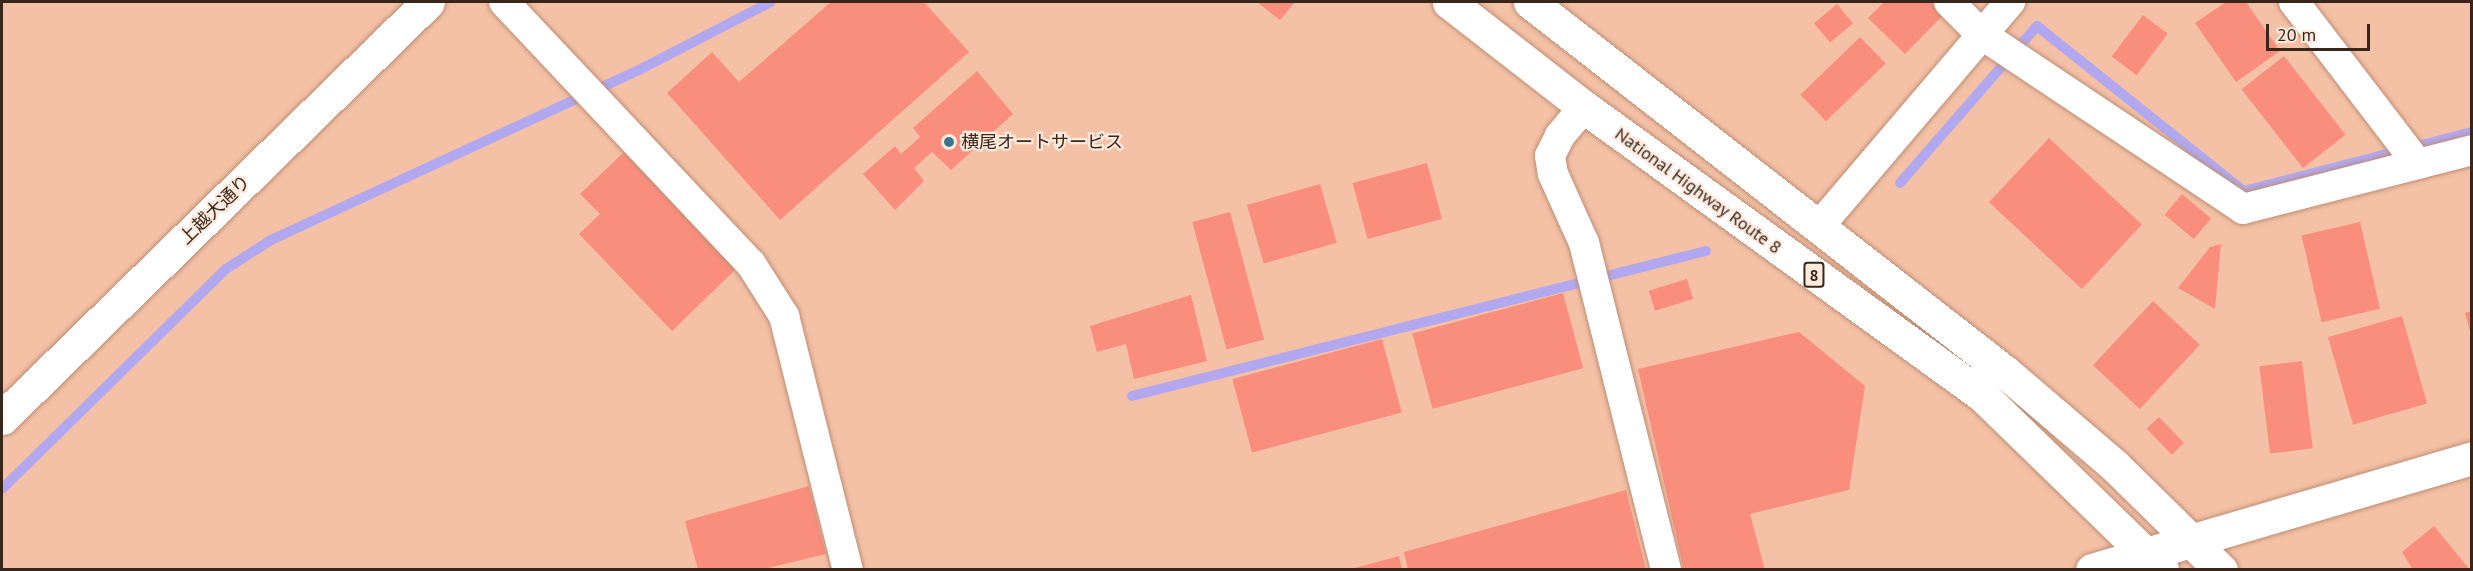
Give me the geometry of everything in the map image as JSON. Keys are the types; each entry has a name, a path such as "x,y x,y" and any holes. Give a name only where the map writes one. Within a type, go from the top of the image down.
{"main road":[{"name":"上越大通り","path":"2,418 428,2"},
{"name":"National Highway Route 8","path":"1449,2 1584,107 1983,396 2153,562"},
{"name":"8","path":"1530,2 1821,225 2114,465 2221,570"},
{"path":"2092,570 2153,562 2188,540 2472,458"}],"street":[{"path":"504,2 751,264 784,316 848,570"},
{"path":"1949,2 1981,34 2243,209 2472,150"},
{"path":"1821,225 2010,2"},
{"path":"2294,2 2418,164"},
{"path":"1584,107 1560,136 1550,156 1553,174 1584,243 1666,570"}],"building":[{"path":"831,2 924,2 969,52 780,220 667,93 712,52 739,82"},
{"path":"1257,2 1295,2 1280,20"},
{"path":"1884,2 1951,2 1954,4 1905,54 1868,18"},
{"path":"2226,2 2246,2 2280,51 2236,82 2195,23"},
{"path":"1837,4 1853,23 1830,42 1814,23"},
{"path":"2143,15 2168,34 2136,75 2112,57"},
{"path":"1860,37 1886,64 1826,121 1800,95"},
{"path":"2284,56 2346,135 2303,168 2241,89"},
{"name":"横尾オートサービス","path":"977,71 1013,114 951,170 932,152 914,168 924,181 895,210 863,174 895,146 901,154 920,137 913,128"},
{"path":"2049,138 2142,225 2082,289 1989,202"},
{"path":"624,152 736,269 672,331 579,234 600,214 580,194"},
{"path":"1427,163 1442,219 1368,239 1353,183"},
{"path":"1320,184 1337,243 1264,264 1247,205"},
{"path":"2182,194 2211,218 2194,239 2165,215"},
{"path":"1230,212 1264,340 1226,350 1192,222"},
{"path":"2360,222 2380,309 2322,322 2302,235"},
{"path":"2221,244 2215,309 2178,288 2210,247"},
{"path":"1687,279 1693,299 1655,311 1649,291"},
{"path":"1563,293 1583,368 1433,409 1412,333"},
{"path":"1191,295 1207,361 1134,379 1126,344 1097,352 1090,326"},
{"path":"2153,301 2200,345 2140,409 2093,365"},
{"path":"2472,311 2472,334 2471,334 2465,313"},
{"path":"2402,316 2427,403 2353,425 2328,337"},
{"path":"1799,332 1865,386 1849,490 1750,514 1765,570 1684,570 1638,369"},
{"path":"1382,339 1402,412 1252,453 1232,379"},
{"path":"2302,361 2313,448 2270,454 2259,366"},
{"path":"2159,417 2184,443 2172,455 2147,429"},
{"path":"809,486 826,554 760,570 698,570 685,521"},
{"path":"1626,490 1646,570 1408,570 1404,552"},
{"path":"2434,526 2470,570 2413,570 2402,552"},
{"path":"1399,556 1402,570 1351,570 1351,569"}],"waterway":[{"path":"2,489 226,269 271,240 639,70 771,2"},
{"path":"1900,183 2037,26 2244,191 2472,132"},
{"path":"1132,396 1706,251"}],"place":[{"name":"横尾オートサービス","path":"949,142"}]}
